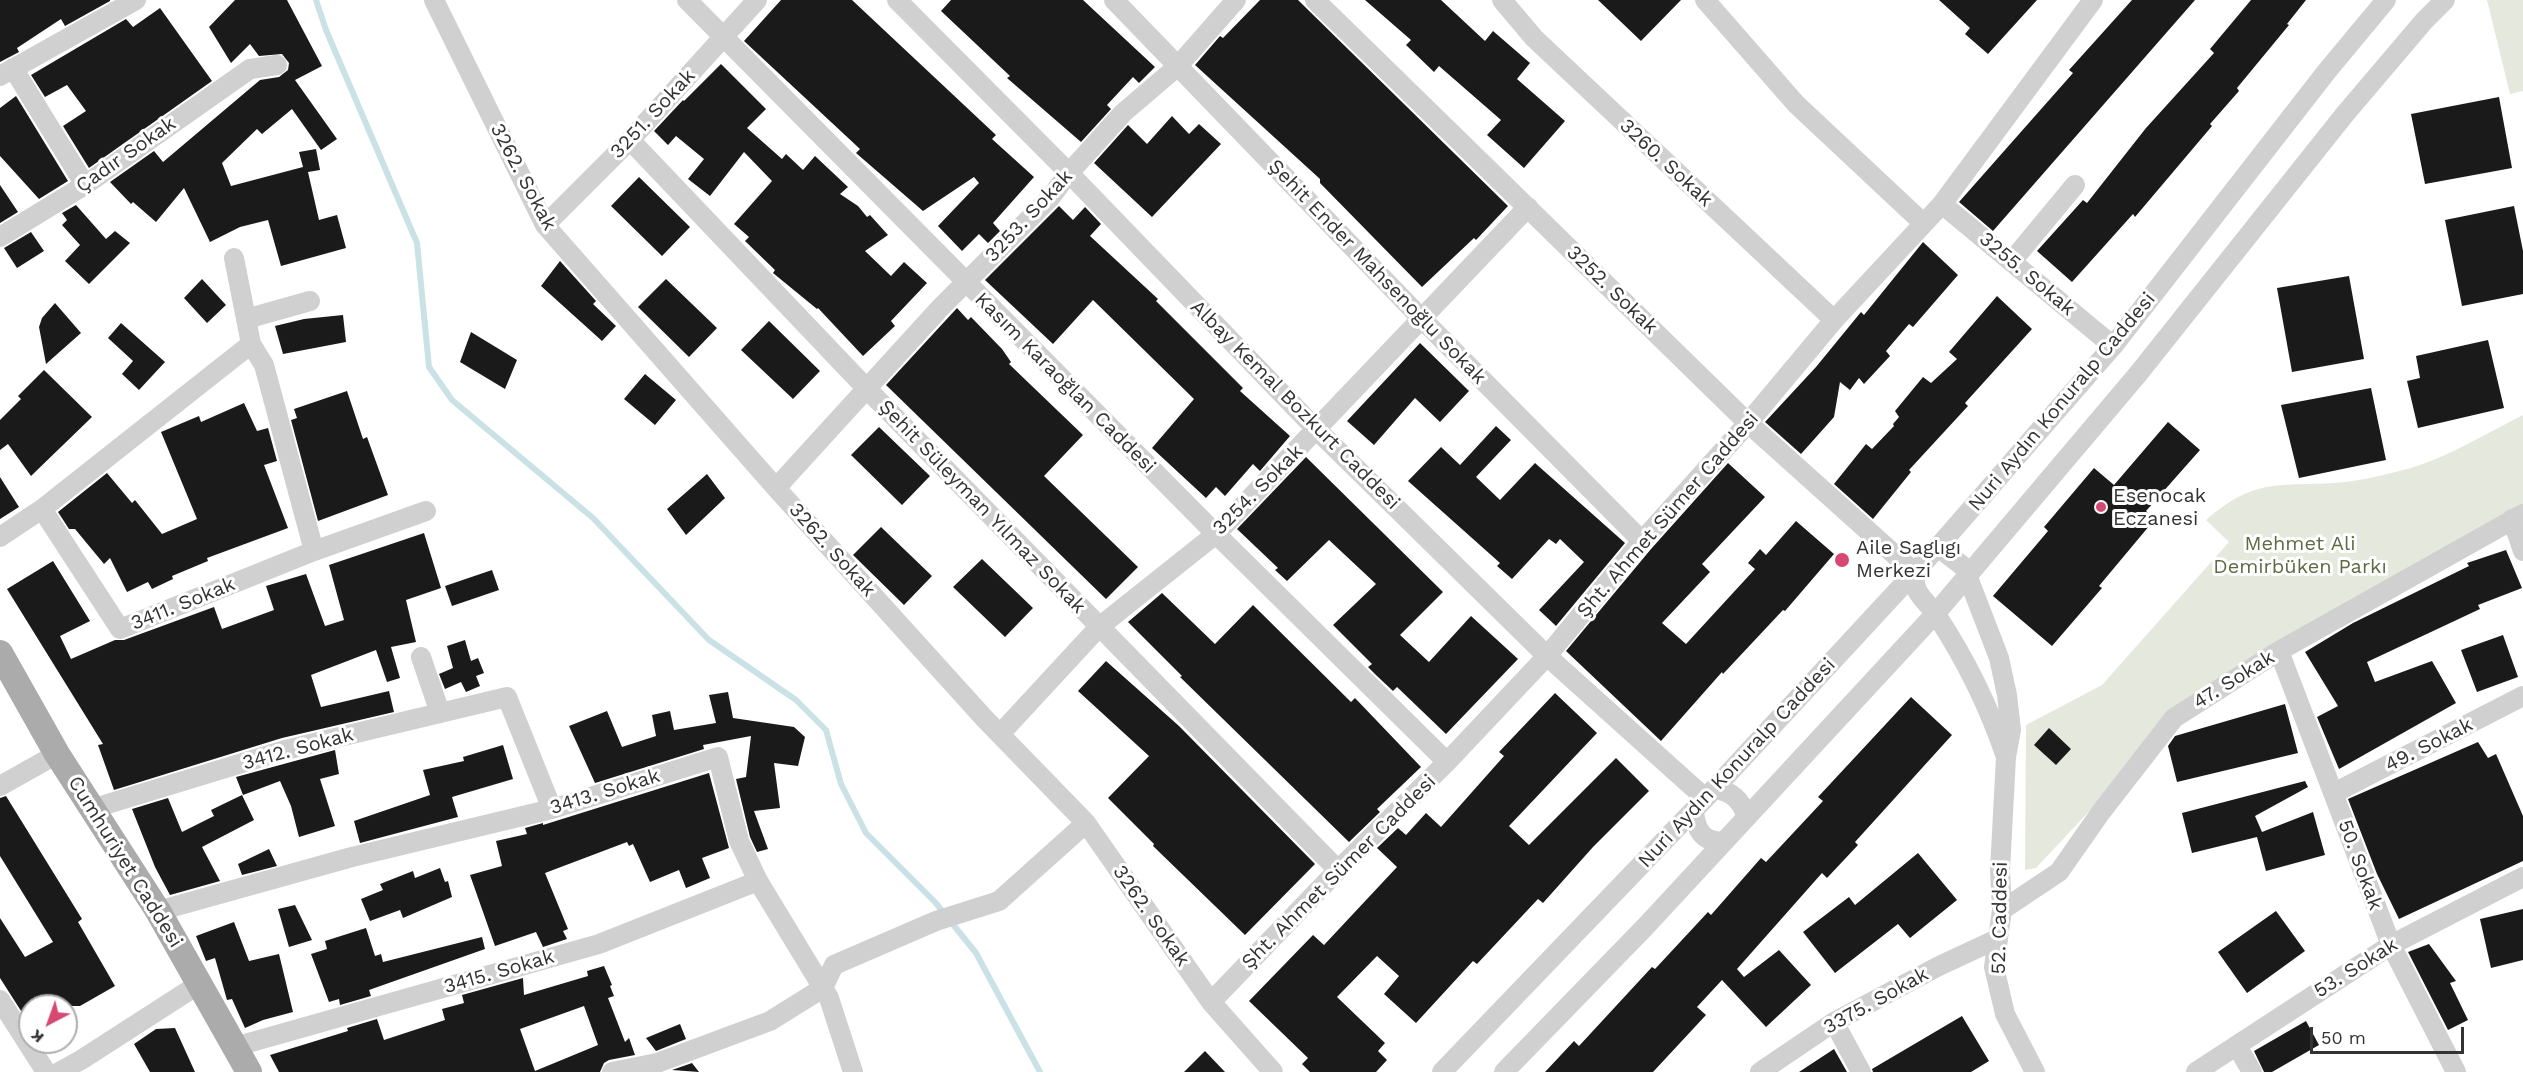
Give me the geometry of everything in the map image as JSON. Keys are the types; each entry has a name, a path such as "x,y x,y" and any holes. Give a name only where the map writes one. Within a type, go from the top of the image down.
{"main road":[{"name":"Cumhuriyet Caddesi","path":"0,653 57,754 158,911 249,1072"}],"street":[{"path":"85,185 6,72 136,0"},
{"name":"3262. Sokak","path":"434,0 544,225 776,488 1000,734 1086,823 1211,1002 1273,1072"},
{"name":"Kasım Karaoğlan Caddesi","path":"687,0 1216,534 1447,762"},
{"name":"3251. Sokak","path":"544,225 630,140 757,0"},
{"name":"Albay Kemal Bozkurt Caddesi","path":"897,0 1070,173 1317,430 1546,656 1704,799"},
{"name":"Şehit Ender Mahsenoğlu Sokak","path":"1114,0 1641,542"},
{"name":"3253. Sokak","path":"776,488 965,282 1050,198 1123,113 1178,66 1236,0"},
{"name":"3252. Sokak","path":"1315,0 1748,423 1915,573"},
{"name":"3260. Sokak","path":"1503,0 1534,38 1834,320"},
{"path":"1706,0 1796,104 1923,223"},
{"name":"Şht. Ahmet Sümer Caddesi","path":"1211,1002 1338,870 1447,762 1546,656 1641,542 1748,423 1834,320 1942,204 2093,0"},
{"name":"Nuri Aydın Konuralp Caddesi","path":"1442,1072 1704,799 1938,547 2113,346 2327,71 2386,0"},
{"name":"Nuri Aydın Konuralp Caddesi","path":"1504,1072 1748,817 1936,613 2138,374 2351,106 2445,0"},
{"name":"Çadır Sokak","path":"0,237 85,185 250,69 277,65"},
{"name":"Şehit Süleyman Yılmaz Sokak","path":"630,140 868,390 1338,870"},
{"path":"2012,261 2075,185"},
{"name":"3255. Sokak","path":"1942,204 2113,346"},
{"name":"3254. Sokak","path":"1000,734 1099,627 1216,534 1528,207"},
{"path":"234,258 251,344 264,365 314,551"},
{"path":"246,319 310,301"},
{"path":"0,537 42,509 251,344"},
{"name":"3411. Sokak","path":"42,509 120,629 314,551 426,511"},
{"path":"2517,517 2523,551"},
{"name":"47. Sokak","path":"2002,910 2059,872 2101,812 2174,718 2279,651 2517,517"},
{"name":"52. Caddesi","path":"1938,547 1964,567 1992,636 2007,695 2011,730 2006,757 2000,870 2002,910 1994,967 2005,1014 2035,1072"},
{"name":"52. Caddesi","path":"1915,573 1914,582 1917,594 1936,613 1984,700 2006,757"},
{"name":"50. Sokak","path":"2279,651 2391,945 2456,1072"},
{"path":"422,657 440,713"},
{"name":"49. Sokak","path":"2334,793 2523,696"},
{"name":"3412. Sokak","path":"91,809 285,750 507,697 552,809"},
{"path":"0,786 57,754"},
{"name":"3413. Sokak","path":"158,911 352,857 552,809 717,757 739,841 758,881 829,998 853,1072"},
{"path":"1725,841 1708,840 1699,832 1704,799 1726,791 1741,803 1748,817"},
{"path":"612,1072 657,1064 771,1021 823,988 834,965 936,921 999,901 1086,823"},
{"name":"53. Sokak","path":"2196,1072 2391,945 2523,877"},
{"name":"3415. Sokak","path":"234,1047 599,944 758,881"},
{"name":"3375. Sokak","path":"1760,1072 1834,1022 1938,966 1997,939"},
{"path":"59,1072 199,984"},
{"path":"0,1000 46,1072"},
{"path":"1834,1022 1861,1072"},
{"path":"2236,1046 2252,1072"}],"green space":[{"path":"2487,0 2523,0 2523,91 2510,94"},
{"name":"Mehmet Ali Demirbüken Parkı","path":"2523,415 2523,506 2168,727 2036,868 2025,870 2026,725 2102,685 2229,542 2206,520 2238,497 2266,487 2352,481 2411,468 2454,451"}],"building":[{"path":"0,0 110,1 65,26 61,19 17,48 19,52 0,62"},
{"path":"235,0 287,0 322,66 295,80 337,139 321,150 292,109 262,134 257,129 222,163 231,186 303,167 299,152 316,149 320,170 308,172 319,220 337,215 346,248 281,266 268,220 240,227 210,242 184,188 156,222 133,202 131,204 110,182 154,151 163,162 260,80 279,77 288,70 289,63 282,54 259,56 250,44 231,63 209,27"},
{"path":"781,0 852,0 996,135 992,139 1034,177 993,223 1000,231 988,243 979,234 962,251 938,226 979,183 974,177 923,211 856,153 860,149 744,41"},
{"path":"951,0 1083,0 1155,67 1139,83 1133,77 1107,105 1111,109 1081,142 1007,78 1010,76 941,11"},
{"path":"1260,0 1298,0 1508,206 1476,240 1474,238 1422,287 1320,183 1320,179 1195,65 1220,36 1223,38"},
{"path":"1365,0 1441,0 1485,41 1493,31 1530,63 1517,79 1565,121 1524,168 1487,135 1501,120 1439,66 1434,72 1406,45 1411,40"},
{"path":"1598,0 1681,0 1641,41"},
{"path":"1939,0 2037,0 1988,54 1965,34 1970,28"},
{"path":"2132,0 2195,0 1993,231 1959,202 2073,73 2069,70"},
{"path":"2251,0 2306,0 2287,24 2289,25 2237,88 2239,91 2210,124 2212,126 2135,217 2133,214 2072,282 2037,251 2083,200 2087,203 2146,128 2214,53 2210,49"},
{"path":"160,8 212,81 89,168 63,126 86,111 67,85 45,97 31,75 126,19 133,27"},
{"path":"721,64 766,109 747,128 782,159 786,154 803,170 815,156 848,187 840,194 858,206 867,217 870,215 888,235 865,251 891,276 904,262 927,283 891,321 895,326 863,356 818,308 773,273 775,270 745,241 749,237 734,224 772,181 744,152 710,196 688,179 704,159 676,136 668,145 654,131"},
{"path":"16,96 68,181 39,199 0,156 0,108"},
{"path":"2499,97 2512,168 2425,184 2411,114"},
{"path":"1172,116 1189,134 1199,124 1221,144 1152,217 1094,163 1128,125 1147,144"},
{"path":"639,177 690,227 662,256 611,206"},
{"path":"0,185 18,212 0,223"},
{"path":"76,205 106,239 115,231 130,243 89,284 65,261 80,245 62,225 67,220 62,213"},
{"path":"1059,206 1073,220 1085,207 1101,224 1090,236 1158,299 1156,301 1243,388 1240,391 1290,436 1260,471 1253,464 1225,496 1216,487 1206,498 1152,448 1194,399 1093,300 1053,344 985,280"},
{"path":"2514,206 2523,251 2523,294 2462,306 2445,220"},
{"path":"31,232 44,251 17,268 4,248"},
{"path":"1923,242 1958,275 1913,327 1909,324 1886,351 1890,356 1864,384 1859,378 1850,390 1840,382 1834,417 1801,454 1765,422 1816,367 1861,312 1864,315"},
{"path":"560,261 596,301 593,304 616,326 602,341 541,286"},
{"path":"2349,276 2364,359 2292,372 2277,288"},
{"path":"202,279 226,305 207,323 184,298"},
{"path":"666,279 717,328 689,357 638,307"},
{"path":"1997,296 2032,329 1965,403 1968,406 1909,470 1911,472 1873,519 1834,484 1866,444 1872,449 1894,426 1893,424 1899,417 1895,411 1923,377 1931,383 1957,359 1949,352"},
{"path":"55,303 81,333 46,364 39,327 42,318"},
{"path":"957,308 968,320 971,317 1002,349 1011,362 1009,364 1083,435 1044,476 1138,567 1106,599 886,385"},
{"path":"343,315 346,342 283,354 275,326 304,319"},
{"path":"769,321 820,371 793,399 741,350"},
{"path":"121,323 165,362 139,390 122,374 133,361 108,338"},
{"path":"471,332 517,360 505,389 460,362"},
{"path":"2488,340 2504,408 2418,428 2407,381 2420,378 2416,356"},
{"path":"1420,343 1469,391 1440,422 1415,398 1374,445 1347,421"},
{"path":"44,370 92,417 31,476 8,444 0,450 0,420 21,399 18,396"},
{"path":"645,374 676,400 655,425 624,399"},
{"path":"2371,388 2386,460 2299,478 2281,405"},
{"path":"347,391 363,439 367,437 388,495 318,521 291,420 297,418 294,409"},
{"path":"244,403 257,431 268,428 277,461 264,465 288,528 207,558 208,561 172,576 173,579 152,589 148,582 127,592 110,558 104,564 75,529 69,529 58,512 107,473 132,503 135,500 162,534 197,519 161,432 199,416 201,422"},
{"path":"2168,422 2200,450 2146,511 2155,519 2099,586 2102,588 2052,646 1993,596 2048,531 2044,527 2094,468 2114,485"},
{"path":"1496,426 1511,440 1476,477 1500,500 1535,463 1625,543 1556,626 1539,610 1584,562 1560,539 1556,544 1549,539 1512,579 1497,566 1500,563 1408,481 1441,447 1460,465"},
{"path":"879,427 930,476 902,505 851,455"},
{"path":"1306,457 1443,592 1400,635 1429,662 1471,616 1518,659 1446,734 1397,687 1393,691 1377,676 1368,667 1372,664 1333,625 1376,584 1329,540 1287,581 1275,570 1278,568 1237,529"},
{"path":"1728,463 1765,497 1702,564 1710,572 1662,623 1686,644 1755,569 1748,563 1760,549 1766,555 1796,521 1834,554 1785,611 1783,610 1723,674 1722,672 1661,741 1566,651 1651,549"},
{"path":"707,474 725,498 686,535 667,509"},
{"path":"0,477 19,507 0,519"},
{"path":"881,527 932,576 904,605 853,555"},
{"path":"424,533 441,588 406,600 416,642 391,647 400,678 387,682 376,650 311,675 321,707 389,691 394,712 282,738 114,790 98,745 103,744 7,589 53,561 90,621 60,636 71,659 115,640 124,640 214,607 222,629 274,610 266,586 306,574 325,626 344,620 329,565"},
{"path":"2506,550 2522,588 2478,605 2480,609 2367,662 2375,682 2432,661 2456,703 2339,769 2317,717 2338,706 2305,652 2353,623 2469,566 2467,563"},
{"path":"982,559 1033,608 1005,637 953,587"},
{"path":"492,570 499,590 452,606 445,586"},
{"path":"1162,593 1215,644 1253,605 1351,702 1355,698 1421,767 1377,809 1380,812 1349,842 1180,677 1182,676 1128,622"},
{"path":"2503,635 2518,677 2477,692 2461,650"},
{"path":"465,640 471,661 478,658 484,673 476,676 480,686 466,692 461,682 445,689 439,674 453,668 447,646"},
{"path":"1106,661 1179,726 1315,864 1245,935 1153,846 1154,844 1108,798 1149,756 1078,691"},
{"path":"728,692 733,718 794,727 805,737 798,766 774,763 780,808 754,811 768,849 757,852 750,837 736,779 746,777 751,736 703,745 704,749 595,783 569,726 607,711 622,747 656,736 652,715 670,711 674,730 716,723 709,695"},
{"path":"1555,693 1597,733 1509,826 1529,845 1616,758 1649,791 1593,847 1543,903 1538,899 1477,964 1473,961 1416,1023 1384,994 1399,976 1377,956 1337,997 1385,1043 1378,1051 1387,1060 1376,1072 1310,1072 1302,1064 1308,1058 1249,1001 1313,935 1324,945 1397,867 1377,848 1398,828 1406,835 1426,813 1441,827 1504,756 1499,752"},
{"path":"1911,697 1952,735 1855,842 1858,845 1827,878 1822,873 1737,969 1744,977 1779,950 1811,985 1766,1027 1722,980 1697,1007 1706,1015 1653,1072 1545,1072 1574,1041 1579,1046 1652,967 1655,969 1708,912 1711,915 1761,858 1766,862 1823,801 1818,797"},
{"path":"2285,704 2298,753 2177,782 2168,746 2175,736"},
{"path":"2049,728 2071,749 2056,765 2034,745"},
{"path":"2478,742 2488,758 2496,754 2523,816 2523,861 2399,919 2377,874 2348,799"},
{"path":"503,745 513,779 452,797 458,817 360,843 354,821 430,795 423,770 464,761 463,757"},
{"path":"335,750 339,774 320,779 335,826 299,837 291,806 280,781 243,795 236,777"},
{"path":"709,773 729,848 702,858 710,878 686,888 679,870 650,882 633,844 629,846 627,842 545,873 568,929 563,931 567,939 543,947 536,932 495,946 470,875 502,866 496,841 527,834 525,828 543,823 543,825"},
{"path":"2305,781 2308,787 2255,816 2262,832 2313,812 2325,855 2266,871 2257,837 2192,853 2182,813"},
{"path":"242,795 254,820 202,847 220,881 170,895 155,867 132,809 168,798 182,832 214,816 211,810"},
{"path":"6,796 82,919 78,922 115,986 80,1006 78,1006 78,994 18,994 18,1006 0,978 0,918 25,957 53,942 0,856 0,798"},
{"path":"269,849 277,866 242,875 238,864"},
{"path":"1918,853 1957,900 1910,938 1898,924 1835,973 1803,932 1849,897 1855,905"},
{"path":"440,868 445,882 448,881 452,897 403,918 400,910 370,921 361,899 383,890 380,884 413,871 415,878"},
{"path":"295,905 312,940 289,947 278,909"},
{"path":"2523,909 2523,960 2491,968 2480,919"},
{"path":"2276,911 2305,951 2247,993 2218,952"},
{"path":"234,922 249,961 279,954 293,1012 263,1020 245,1028 232,999 227,1000 215,958 206,961 196,936"},
{"path":"366,928 375,956 381,954 383,962 482,937 485,949 369,990 371,996 340,1005 339,999 329,1002 311,954 327,949 325,941"},
{"path":"2429,944 2456,981 2450,983 2468,1020 2448,1030 2408,952"},
{"path":"604,966 614,996 608,998 625,1042 629,1038 635,1055 609,1060 604,1063 600,1072 279,1072 270,1055 348,1031 347,1028 377,1019 384,1040 445,1020 442,1009 464,1003 462,995 523,978 524,995 588,976 587,971","holes":["584,1006 598,1045 535,1071 520,1029"]},
{"path":"1962,1016 1989,1061 1971,1072 1873,1072 1872,1069"},
{"path":"2306,1021 2319,1045 2272,1072 2264,1072 2254,1051"},
{"path":"680,1024 686,1039 656,1051 646,1038"},
{"path":"175,1028 195,1072 150,1072 134,1044 156,1029"},
{"path":"1834,1049 1847,1072 1799,1072"},
{"path":"1205,1051 1225,1072 1184,1072"},
{"path":"692,1063 699,1072 672,1070"}],"waterway":[{"path":"316,0 326,30 417,243 429,367 452,400 593,518 709,640 796,700 826,730 841,784 866,833 935,902 976,953 1040,1072"}],"place":[{"name":"Esenocak Eczanesi","path":"2101,507"},
{"name":"Aile Saglıgı Merkezi","path":"1842,560"}]}
